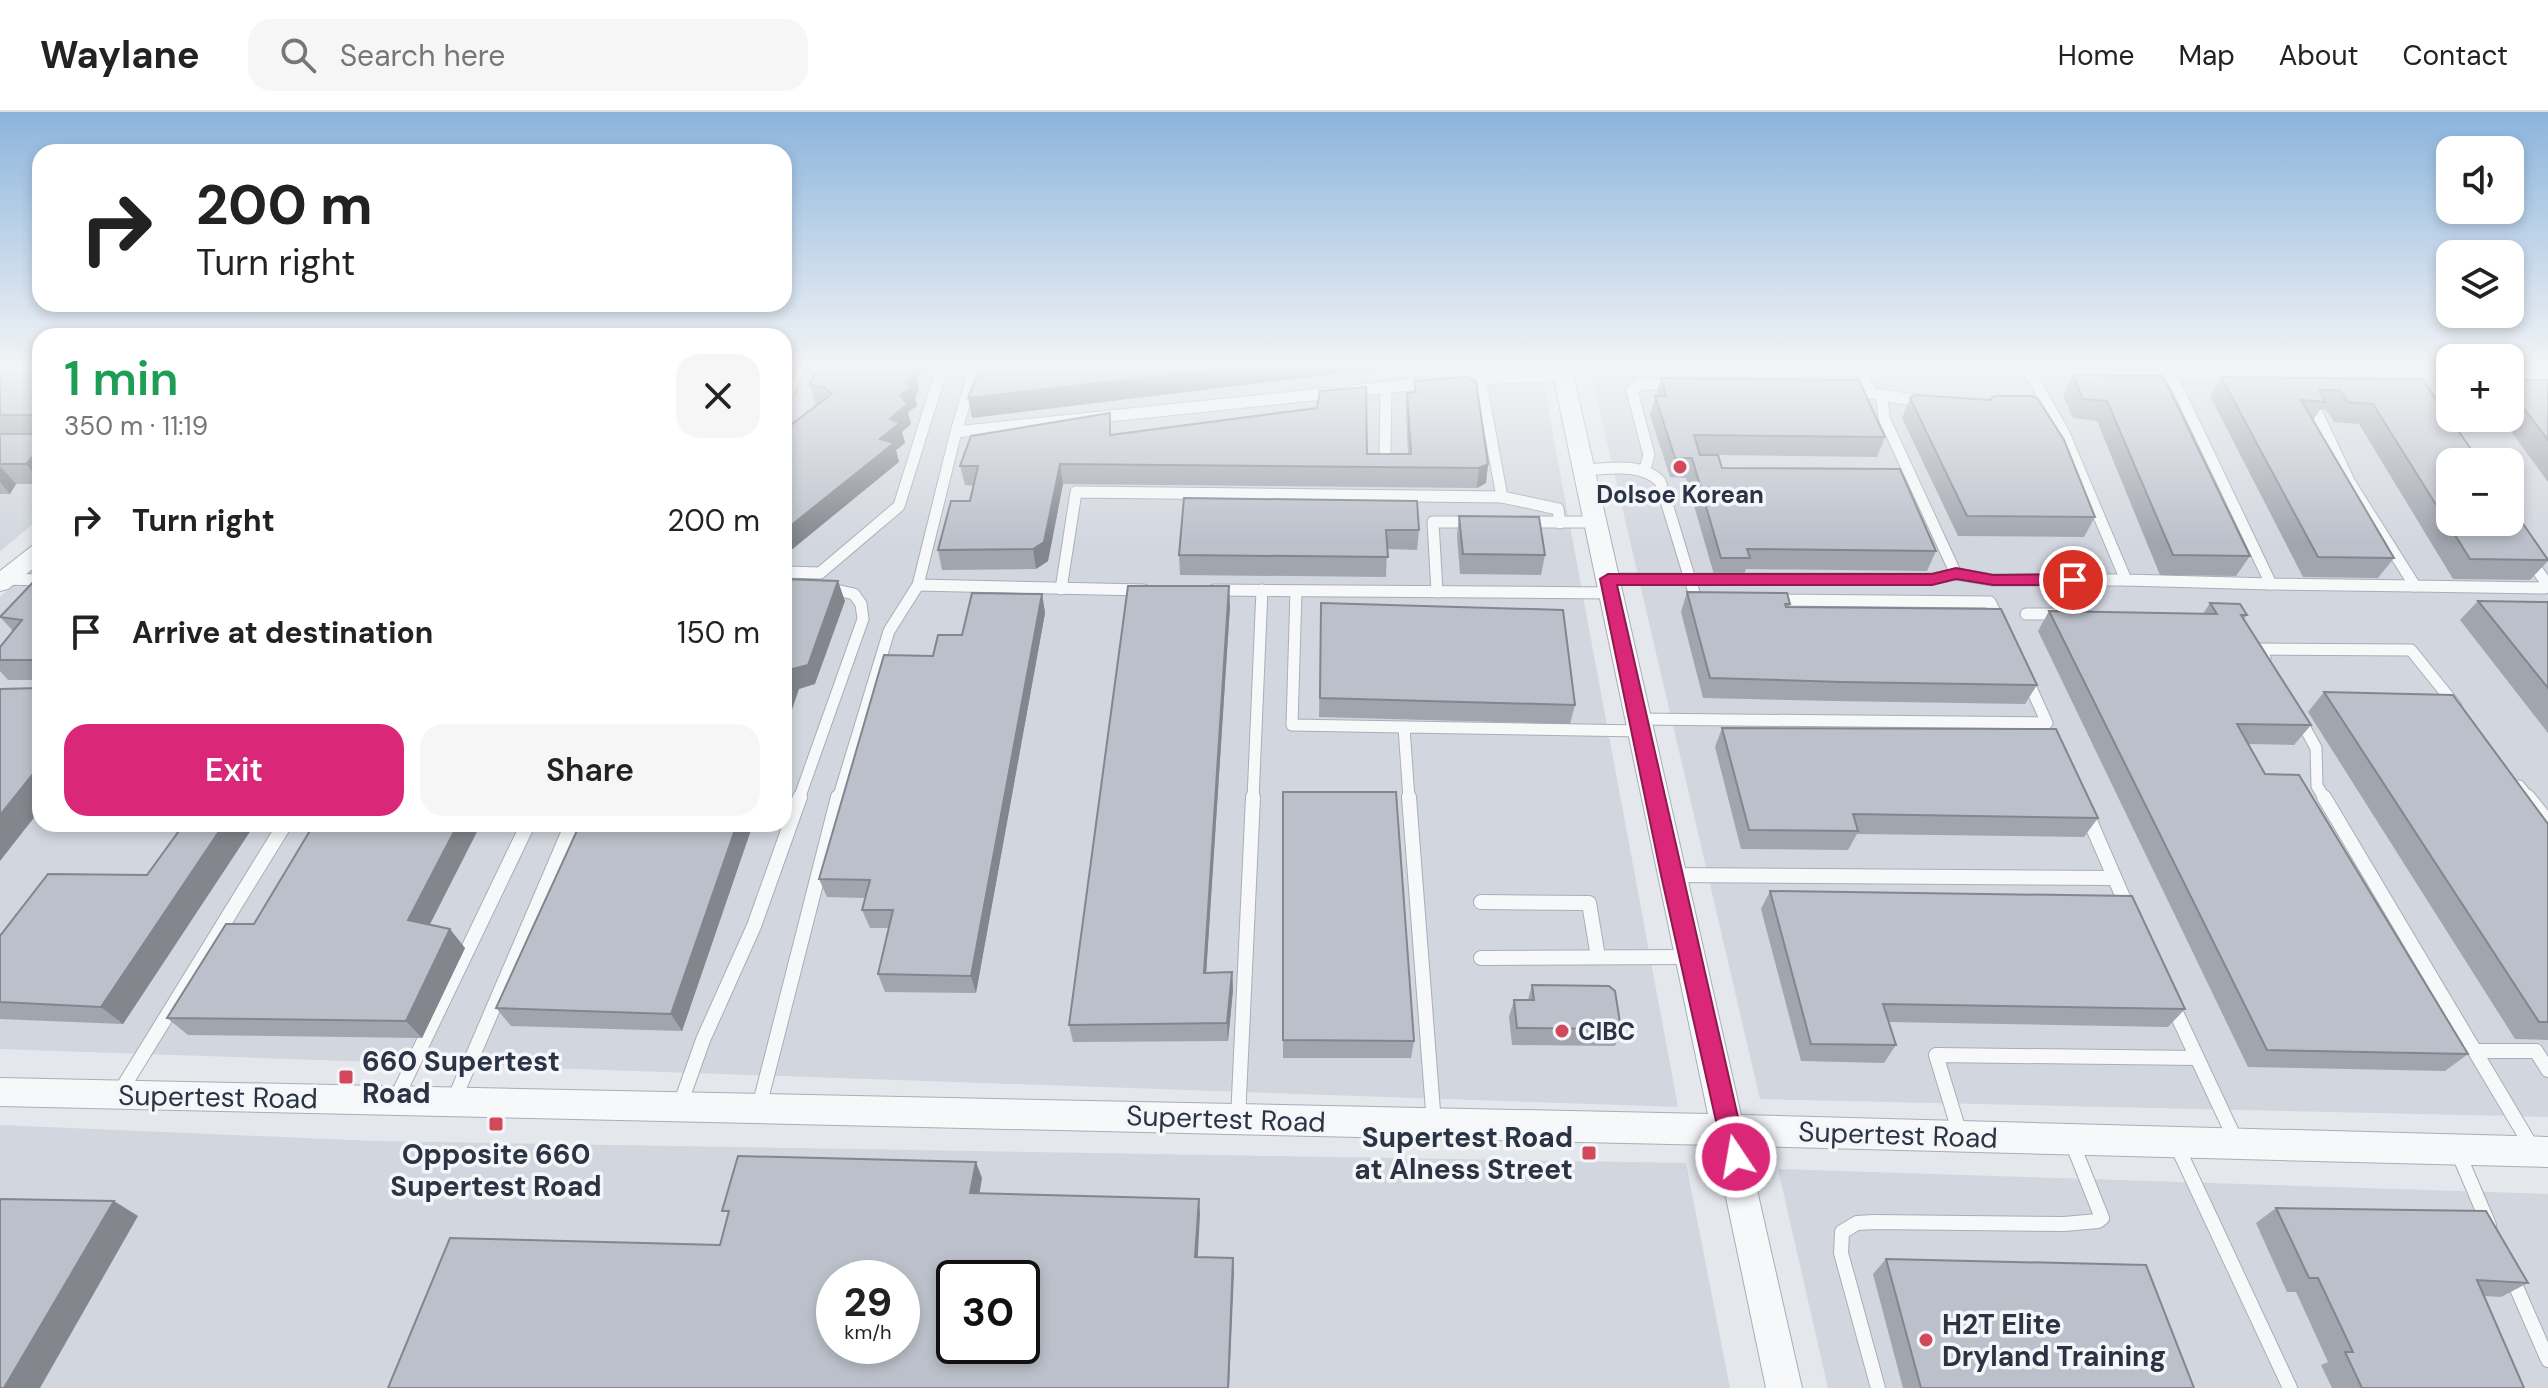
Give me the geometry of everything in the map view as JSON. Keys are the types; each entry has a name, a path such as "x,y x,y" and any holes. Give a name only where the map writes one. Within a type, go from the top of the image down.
{"street":[{"path":"1574,425 1784,1388"},
{"path":"2,581 32,557"},
{"name":"Supertest Road","path":"0,1092 1730,1130 2541,1152"}],"lane":[{"path":"792,572 820,573 899,506 924,425"},
{"path":"758,1109 848,759 889,631 918,585 958,425"},
{"path":"956,432 1027,425"},
{"path":"1385,425 1385,452"},
{"path":"1489,425 1502,497"},
{"path":"1641,425 1649,455 1645,469"},
{"path":"1887,425 1956,574"},
{"path":"2059,425 2126,580"},
{"path":"2195,425 2271,584"},
{"path":"2322,425 2350,483 2415,586"},
{"path":"1584,470 1645,469 1660,481 1696,599 1712,599"},
{"path":"1061,589 1076,492 1502,497 1558,509 1560,523"},
{"path":"1437,592 1433,522 1481,522"},
{"path":"1512,522 1596,522"},
{"path":"1198,590 1437,592 1610,586 1690,579 1932,579 1956,574 1993,580 2545,588 2547,584 2522,547"},
{"path":"2,581 32,580"},
{"path":"918,585 1150,590"},
{"path":"792,819 863,619 864,605 859,596 838,588 811,588"},
{"path":"1238,1119 1262,590"},
{"path":"1296,591 1292,725 2047,723"},
{"path":"1758,600 1990,602 2003,629"},
{"path":"2026,614 2072,615"},
{"path":"2274,674 2256,643 2411,650 2460,712"},
{"path":"2023,670 2053,737"},
{"path":"2295,711 2316,748 2317,786 2475,1051 2541,1152"},
{"path":"1404,727 1434,1125"},
{"path":"2509,773 2548,822"},
{"path":"2078,793 2133,919"},
{"path":"118,1095 280,832"},
{"path":"395,1101 524,832"},
{"path":"453,1102 569,832"},
{"path":"679,1107 703,1040 754,926 787,832"},
{"path":"1671,875 2114,878"},
{"path":"1481,902 1589,903 1598,957"},
{"path":"1481,958 1690,957"},
{"path":"2165,988 2238,1144"},
{"path":"2475,1051 2536,1051 2548,1070"},
{"path":"1961,1137 1936,1055 2197,1058"},
{"path":"1878,1388 1841,1253 1842,1232 1857,1223 1874,1222 2064,1224 2098,1221 2102,1218 2099,1205 2071,1140"},
{"path":"2175,1143 2290,1388"},
{"path":"2457,1150 2548,1360"}],"shaded area":[{"path":"0,425 32,425 32,525 0,551"},
{"path":"792,425 1551,425 1678,1107 0,1049 0,597 32,569 32,832 792,832"},
{"path":"1603,425 2436,425 2436,432 2524,432 2524,425 2548,425 2548,1117 1760,1099"},
{"path":"0,1125 374,1141 1686,1163 1730,1388 0,1388"},
{"path":"1778,1169 2548,1194 2548,1388 1828,1388"}],"building":[{"path":"792,425 898,425 880,439 894,443 792,525"},
{"path":"1040,425 1110,425 1110,435 1190,425 1367,425 1367,454 1411,454 1409,425 1482,425 1488,464 1479,468 1060,464 1044,542 1033,549 938,550 951,501 970,501 978,466 960,466 971,436"},
{"path":"1664,425 1879,425 1885,437 1694,435 1700,455 1718,455 1722,468 1900,469 1936,551 1747,549 1750,558 1721,558 1692,458 1675,458"},
{"path":"1923,425 2054,425 2064,440 2095,517 1967,516"},
{"path":"2117,425 2186,425 2250,556 2173,555"},
{"path":"2247,425 2315,425 2394,558 2318,557"},
{"path":"2386,425 2436,425 2436,432 2459,432 2470,448 2436,448 2436,505"},
{"path":"2536,425 2548,425 2548,440"},
{"path":"0,434 32,434 32,458 26,464 0,464"},
{"path":"1184,498 1417,501 1419,530 1386,530 1388,557 1179,555"},
{"path":"1459,516 1539,517 1545,555 1463,554"},
{"path":"2524,525 2548,560 2470,559 2456,536 2524,536"},
{"path":"792,579 838,581 808,665 792,669"},
{"path":"32,583 32,660 0,660 0,647 22,620 0,617"},
{"path":"1128,586 1229,586 1204,973 1232,972 1227,1023 1069,1025"},
{"path":"1687,592 1787,593 1790,604 1785,604 1786,607 2001,609 2037,685 1710,678"},
{"path":"972,593 1042,594 971,976 878,974 893,910 862,910 870,880 819,879 884,655 933,656 938,635 962,635"},
{"path":"2478,601 2548,602 2548,688"},
{"path":"1321,603 1563,610 1575,705 1320,698"},
{"path":"2210,603 2240,604 2247,615 2241,615 2311,725 2237,724 2265,774 2299,775 2468,1054 2267,1050 2049,611 2217,614"},
{"path":"32,688 32,775 0,815 0,689"},
{"path":"2324,692 2453,695 2548,824 2548,1022 2539,1022"},
{"path":"1722,728 2056,729 2098,818 1853,814 1858,831 1749,830"},
{"path":"1283,792 1396,792 1414,1041 1283,1040"},
{"path":"178,832 219,832 101,1007 0,1002 0,936 48,874 147,875"},
{"path":"309,832 454,832 408,920 450,929 406,1021 167,1018 226,924 254,924"},
{"path":"576,832 734,832 671,1014 496,1008"},
{"path":"1770,891 2132,896 2185,1009 1883,1004 1896,1045 1811,1044"},
{"path":"1532,985 1609,986 1615,991 1621,1029 1517,1028 1514,1000 1534,1000"},
{"path":"738,1156 976,1162 970,1193 1199,1199 1195,1257 1233,1258 1228,1388 388,1388 450,1238 720,1245 729,1211 722,1211"},
{"path":"0,1199 114,1201 4,1388 0,1388"},
{"path":"2276,1208 2486,1211 2528,1283 2477,1280 2524,1388 2362,1388 2345,1352 2353,1352 2318,1278 2309,1278"},
{"path":"1886,1259 2146,1265 2194,1388 1921,1388"}],"place":[{"name":"Dolsoe Korean","path":"1680,467"},
{"name":"CIBC","path":"1562,1031"},
{"name":"660 Supertest Road","path":"346,1077"},
{"name":"Opposite 660 Supertest Road","path":"496,1124"},
{"name":"Supertest Road at Alness Street","path":"1589,1153"},
{"name":"H2T Elite Dryland Training","path":"1926,1340"}],"route":[{"path":"1736,1157 1671,875 1608,579 1932,579 1956,574 1993,580 2073,580"}]}
